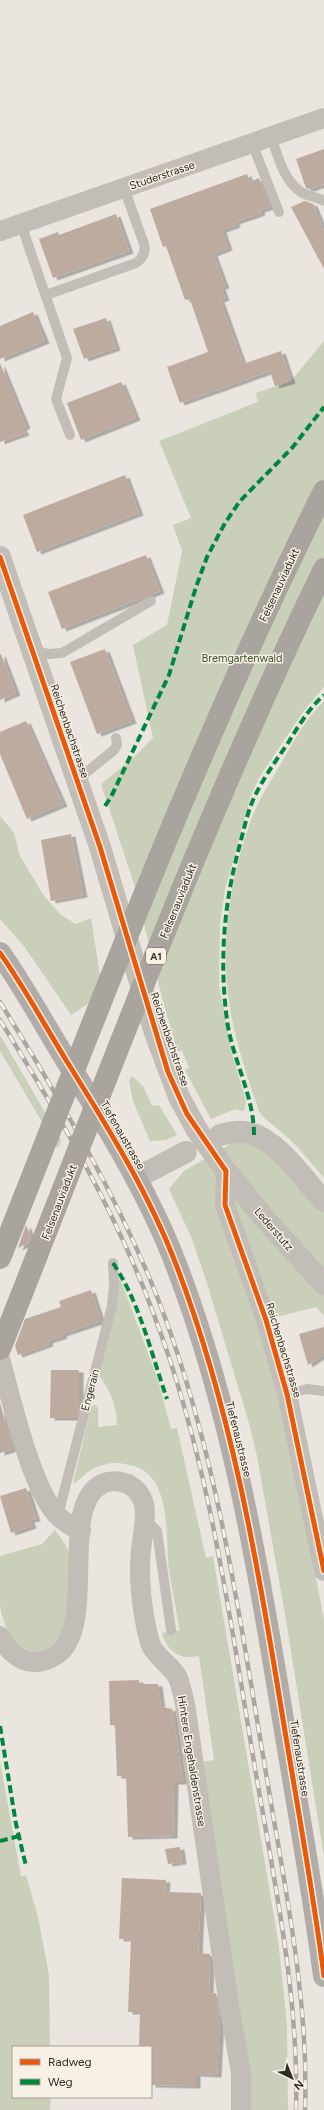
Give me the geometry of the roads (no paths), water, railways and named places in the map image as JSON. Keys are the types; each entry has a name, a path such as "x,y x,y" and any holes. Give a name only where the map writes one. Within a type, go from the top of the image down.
{"highway":[{"name":"Felsenauviadukt","path":"0,1258 113,970 201,760 248,651 324,491"},
{"name":"Felsenauviadukt","path":"0,1349 181,893 273,677 324,569"}],"main road":[{"name":"Tiefenaustrasse","path":"0,953 21,983 136,1178 167,1243 185,1289 210,1368 238,1474 266,1614 324,1976"}],"street":[{"name":"Studerstrasse","path":"0,232 324,118"},
{"name":"Reichenbachstrasse","path":"0,557 102,853 168,1072 187,1114 226,1171 225,1205 266,1320 287,1394 323,1558"},
{"path":"220,1135 242,1132 263,1138 283,1155 324,1201"},
{"path":"136,1178 186,1152"},
{"name":"Lederstutz","path":"226,1171 264,1218 324,1284"},
{"path":"0,1359 29,1457 41,1489 58,1516 81,1531"},
{"name":"Hintere Engehaldenstrasse","path":"0,1636 6,1647 15,1655 28,1662 41,1662 55,1656 65,1647 72,1633 75,1618 83,1510 88,1496 99,1485 113,1481 126,1483 137,1491 144,1505 145,1523 140,1550 142,1599 150,1643 159,1657 169,1666 178,1678 185,1704 228,2006 240,2073 241,2110"}],"lane":[{"path":"271,136 287,176 294,186 302,192 324,201"},
{"path":"252,143 279,212"},
{"path":"46,295 136,263 142,257 145,249 144,244 124,188"},
{"path":"21,224 46,295 47,305 67,358 56,399 70,435"},
{"path":"32,650 49,654 62,653 151,601"},
{"path":"75,777 83,775 114,750 117,745 116,738"},
{"name":"Engerain","path":"58,1516 112,1306 114,1286 113,1263"},
{"path":"287,1394 307,1389 324,1391"},
{"path":"145,1523 152,1525 158,1531 171,1630"}],"railway":[{"path":"0,1002 68,1115 129,1232 147,1271 163,1312 199,1426 226,1543 288,1903 303,2027 305,2110"},
{"path":"0,1020 64,1127 122,1238 154,1315 190,1427 204,1484 227,1600 278,1899 290,1983 294,2025 296,2110"}],"park label":[{"name":"Bremgartenwald","path":"242,658"}]}
